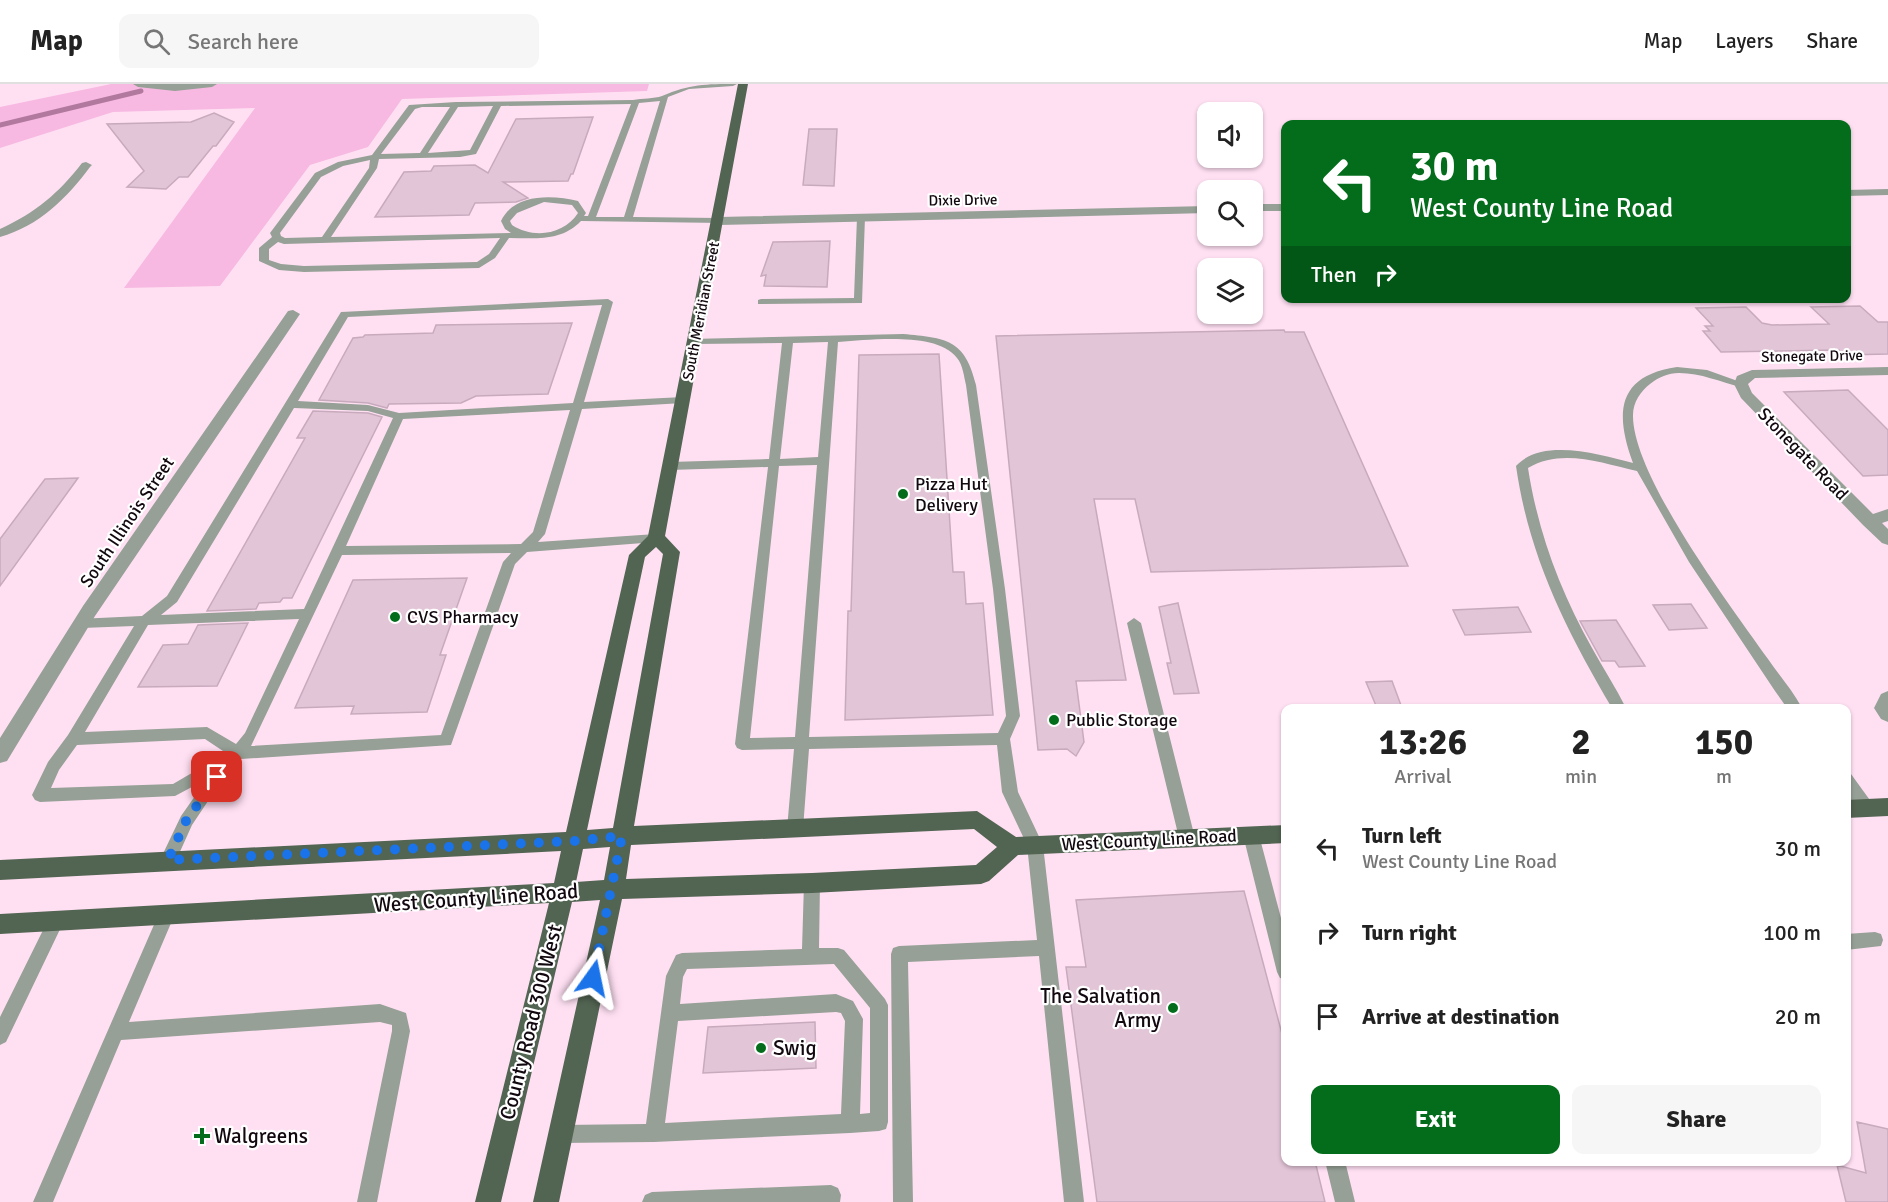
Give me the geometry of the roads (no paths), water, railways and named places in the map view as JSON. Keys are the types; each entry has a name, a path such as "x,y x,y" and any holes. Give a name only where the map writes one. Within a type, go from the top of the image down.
{"main road":[{"name":"South Meridian Street","path":"656,538 719,221 743,84"},
{"path":"546,1202 613,889 672,552 656,538 637,555 575,841"},
{"path":"1851,808 1888,807"},
{"path":"0,870 575,841 622,836 978,820 1013,846"},
{"name":"West County Line Road","path":"0,924 613,889 812,883 981,874 1013,846 1281,834"},
{"name":"County Road 300 West","path":"488,1202 575,841"}],"street":[{"path":"138,84 175,88 212,84"},
{"path":"0,234 44,211 63,196 86,165"},
{"path":"1851,194 1888,192"},
{"path":"1263,208 1281,207"},
{"name":"Dixie Drive","path":"719,221 1197,209"},
{"name":"South Illinois Street","path":"0,755 82,623 293,314"},
{"name":"Stonegate Drive","path":"1741,384 1742,379 1752,374 1888,371"},
{"name":"Stonegate Road","path":"1741,384 1746,394 1888,539"},
{"path":"1869,521 1888,515"},
{"path":"1888,699 1883,708 1888,714"}],"lane":[{"path":"628,219 665,98 672,91 692,85 733,84"},
{"path":"325,240 373,168 375,157 412,107 456,104 635,102 665,98"},
{"path":"591,219 635,102"},
{"path":"422,157 456,104"},
{"path":"277,238 275,234 318,175 341,164 375,157 422,157 472,152 499,104"},
{"path":"527,235 510,228 507,217 512,211 531,202 555,199 575,203 582,213 580,219"},
{"path":"761,302 859,301 861,218"},
{"path":"277,238 284,241 539,235 564,230 580,219 719,221"},
{"path":"277,238 264,248 264,261 279,267 304,269 479,265 492,256 507,235"},
{"path":"608,302 577,405 539,534 509,562 446,741 238,753 175,790 40,795 53,766 73,739 144,621 172,599 345,314 608,302"},
{"path":"695,341 914,337 946,344 963,357 971,385 1012,705 1013,716 1003,739 1010,792 1035,845 1074,1202"},
{"path":"788,339 742,744 1003,739"},
{"path":"795,829 832,339"},
{"path":"1741,384 1686,369 1664,372 1646,380 1634,393 1627,414 1632,443 1654,494 1702,573 1792,704"},
{"path":"291,404 368,408 399,416 683,400"},
{"path":"168,860 186,821 207,790 250,737 399,416"},
{"path":"1617,704 1568,616 1541,556 1524,493 1522,466 1533,458 1559,454 1575,455 1643,469"},
{"path":"670,466 823,461"},
{"path":"338,551 522,548 656,538"},
{"path":"82,623 308,615"},
{"path":"1134,623 1187,838"},
{"path":"73,739 207,733 238,753"},
{"path":"1851,786 1867,808"},
{"path":"1251,835 1281,952"},
{"path":"810,957 812,883"},
{"path":"43,1202 166,916"},
{"path":"0,1036 56,921"},
{"path":"1851,942 1875,940"},
{"path":"903,1202 900,954 1046,948"},
{"path":"560,1134 654,1133 879,1122 879,1005 838,956 682,961 675,976 654,1133"},
{"path":"670,1013 836,1003 847,1007 854,1019 850,1124"},
{"path":"116,1032 380,1013 400,1018 401,1031 367,1202"},
{"path":"879,1057 901,1056"},
{"path":"1336,1166 1346,1202"},
{"path":"652,1202 831,1195 830,1202"}],"waterway":[{"path":"0,125 141,91"}],"place":[{"name":"Pizza Hut Delivery","path":"903,494"},
{"name":"CVS Pharmacy","path":"395,617"},
{"name":"Public Storage","path":"1054,720"},
{"name":"The Salvation Army","path":"1173,1008"},
{"name":"Swig","path":"761,1048"},
{"name":"Walgreens","path":"202,1136"}]}
